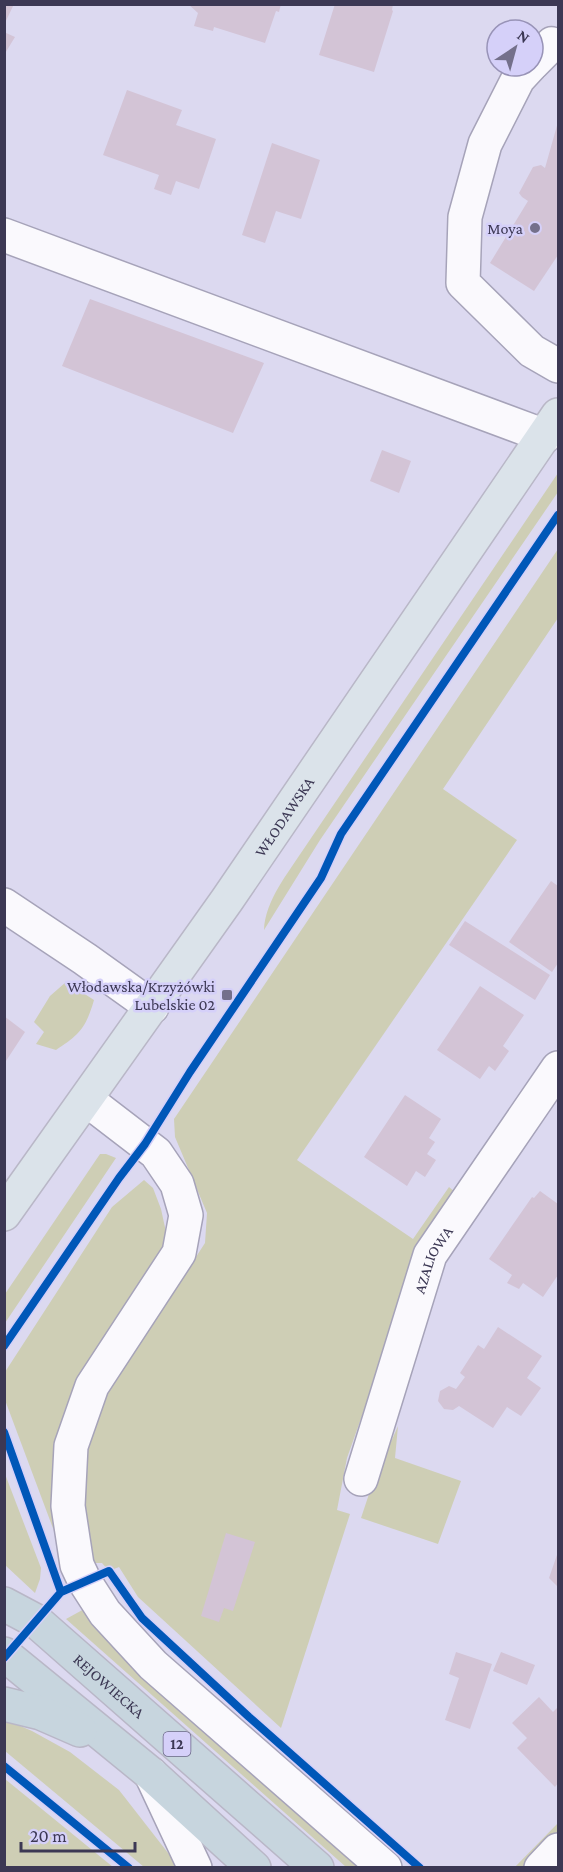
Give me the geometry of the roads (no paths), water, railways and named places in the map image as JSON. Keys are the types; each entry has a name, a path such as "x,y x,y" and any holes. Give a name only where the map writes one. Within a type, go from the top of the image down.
{"highway":[{"path":"4,1588 36,1621"},
{"name":"REJOWIECKA","path":"4,1604 36,1621 317,1868"},
{"name":"12","path":"4,1654 151,1774 254,1868"},
{"path":"4,1704 41,1713 115,1745"}],"main road":[{"name":"WŁODAWSKA","path":"4,1214 152,1007 552,425"}],"street":[{"path":"545,52 552,45 558,46"},
{"path":"519,78 485,144 465,217 464,283 532,351 558,366"},
{"path":"4,235 552,425"},
{"path":"4,905 85,958 152,1007"},
{"name":"AZALIOWA","path":"361,1479 430,1256 558,1068"},
{"path":"87,1100 156,1153 177,1184 186,1215 179,1253 92,1386 71,1446 68,1506 77,1565 105,1613 153,1665 385,1868"},
{"path":"151,1774 195,1868"},
{"path":"541,1868 558,1850"}],"place":[{"name":"Moya","path":"535,228"},
{"name":"Włodawska/Krzyżówki Lubelskie 02","path":"227,995"}]}
